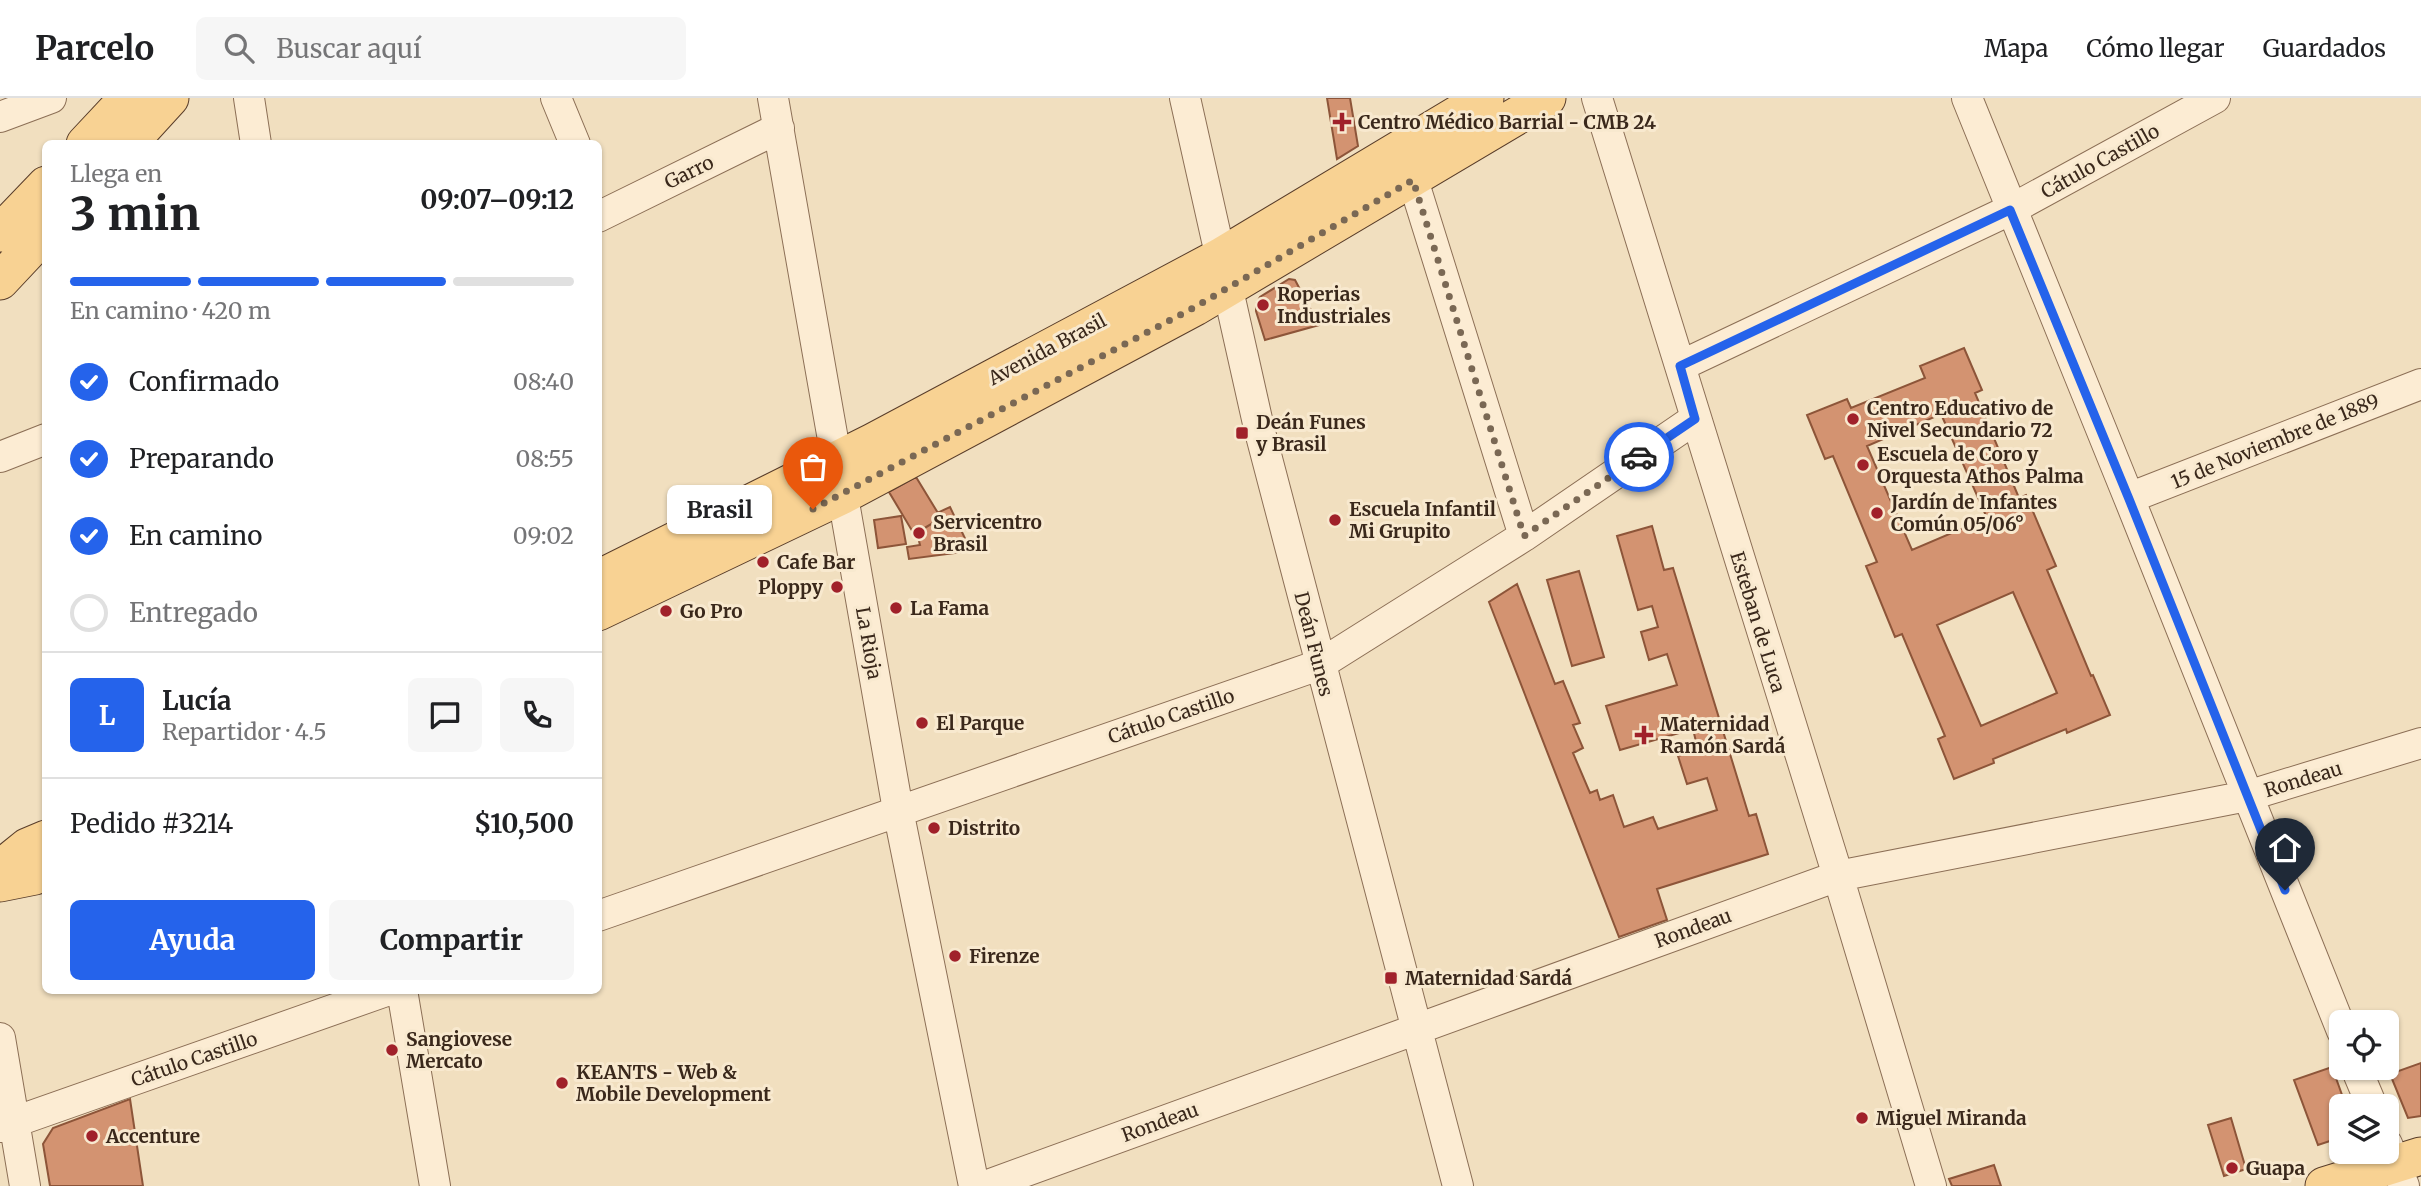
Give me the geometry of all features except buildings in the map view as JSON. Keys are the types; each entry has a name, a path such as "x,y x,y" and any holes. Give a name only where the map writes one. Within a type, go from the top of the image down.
{"main road":[{"path":"89,140 128,98"},
{"path":"132,140 170,98"},
{"name":"Avenida Brasil","path":"602,610 842,495 1224,273 1485,98"},
{"name":"Avenida Brasil","path":"602,577 1413,180 1547,98"},
{"path":"0,233 42,189"},
{"path":"0,281 42,236"},
{"path":"0,869 27,847 42,841"},
{"path":"0,883 42,873"},
{"path":"2324,1186 2402,1162"}],"street":[{"path":"0,117 51,98"},
{"path":"248,98 255,140"},
{"path":"556,98 573,140"},
{"name":"La Rioja","path":"773,98 898,810 974,1186"},
{"name":"Deán Funes","path":"1185,98 1259,428 1458,1186"},
{"name":"Esteban de Luca","path":"1597,98 1931,1186"},
{"path":"1966,98 2334,1010"},
{"name":"Cátulo Castillo","path":"1680,366 2010,210 2215,98"},
{"name":"Garro","path":"602,210 779,128"},
{"path":"1413,180 1524,536"},
{"name":"15 de Noviembre de 1889","path":"2129,499 2421,384"},
{"name":"Cátulo Castillo","path":"602,915 1320,664 1524,536 1695,419"},
{"path":"0,457 42,441"},
{"name":"Rondeau","path":"985,1186 1838,876 2247,796 2421,743"},
{"name":"Cátulo Castillo","path":"7,1125 378,994"},
{"path":"403,994 435,1186"},
{"path":"0,1038 7,1125 25,1186"}],"way so far":[{"path":"813,509 1195,307 1413,180 1524,536 1639,457"}],"place":[{"name":"Centro Médico Barrial - CMB 24","path":"1342,122"},
{"name":"Roperias Industriales","path":"1263,305"},
{"name":"Centro Educativo de Nivel Secundario 72","path":"1853,419"},
{"name":"Deán Funes y Brasil","path":"1242,433"},
{"name":"Escuela de Coro y Orquesta Athos Palma","path":"1863,465"},
{"name":"Brasil","path":"813,509"},
{"name":"Jardín de Infantes Común 05/06°","path":"1877,513"},
{"name":"Escuela Infantil Mi Grupito","path":"1335,520"},
{"name":"Servicentro Brasil","path":"919,533"},
{"name":"Cafe Bar","path":"763,562"},
{"name":"Ploppy","path":"837,587"},
{"name":"La Fama","path":"896,608"},
{"name":"Go Pro","path":"666,611"},
{"name":"El Parque","path":"922,723"},
{"name":"Maternidad Ramón Sardá","path":"1644,735"},
{"name":"Distrito","path":"934,828"},
{"name":"Firenze","path":"955,956"},
{"name":"Maternidad Sardá","path":"1391,978"},
{"name":"Sangiovese Mercato","path":"392,1050"},
{"name":"KEANTS - Web & Mobile Development","path":"562,1083"},
{"name":"Miguel Miranda","path":"1862,1118"},
{"name":"Accenture","path":"92,1136"},
{"name":"Guapa","path":"2232,1168"}],"route":[{"path":"1639,457 1695,419 1680,366 2010,210 2285,890"}]}
